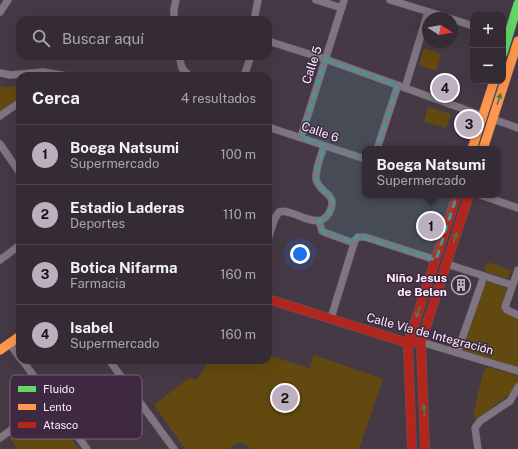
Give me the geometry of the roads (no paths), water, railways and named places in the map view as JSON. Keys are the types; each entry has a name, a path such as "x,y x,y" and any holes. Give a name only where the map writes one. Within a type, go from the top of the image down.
{"street":[{"path":"0,12 8,0"},
{"path":"174,16 176,0"},
{"path":"255,16 258,0"},
{"path":"316,0 342,8"},
{"name":"Calle 5","path":"301,137 344,0"},
{"path":"390,0 428,12"},
{"path":"484,146 518,41 506,36 518,4"},
{"path":"458,21 470,25"},
{"path":"377,146 402,86 422,29"},
{"path":"272,42 326,59 483,116"},
{"path":"180,60 182,68 186,72"},
{"path":"245,72 249,60"},
{"path":"0,73 16,74"},
{"path":"473,146 493,84"},
{"path":"0,116 16,105"},
{"path":"493,119 518,128"},
{"name":"Calle 6","path":"272,128 362,157"},
{"path":"0,144 16,167"},
{"path":"272,226 276,214 282,211 311,220 319,221 326,218 332,208 333,202 329,195 318,186 316,177 324,146"},
{"path":"412,449 408,343 456,198"},
{"path":"425,449 421,342 468,198"},
{"path":"489,198 518,208"},
{"path":"319,221 322,231 326,234 354,243"},
{"path":"331,318 354,243 358,237 364,237 436,260"},
{"path":"0,260 16,248"},
{"path":"447,264 512,285"},
{"path":"518,270 505,307 507,310 518,315"},
{"path":"457,353 484,276"},
{"name":"Calle Vía de Integración","path":"272,300 408,343 421,342 518,371"},
{"path":"0,350 16,339"},
{"path":"10,343 16,352"},
{"path":"25,364 33,375"},
{"path":"112,364 120,375"},
{"path":"478,449 475,428 480,421 510,401 518,387"},
{"path":"142,405 174,449"},
{"path":"0,438 10,431"},
{"path":"80,439 87,449"}],"place":[{"name":"Isabel","path":"445,88"},
{"name":"Botica Nifarma","path":"469,124"},
{"name":"Boega Natsumi","path":"431,226"},
{"name":"Niño Jesus de Belen","path":"461,285"},
{"name":"Estadio Laderas","path":"285,398"}]}
